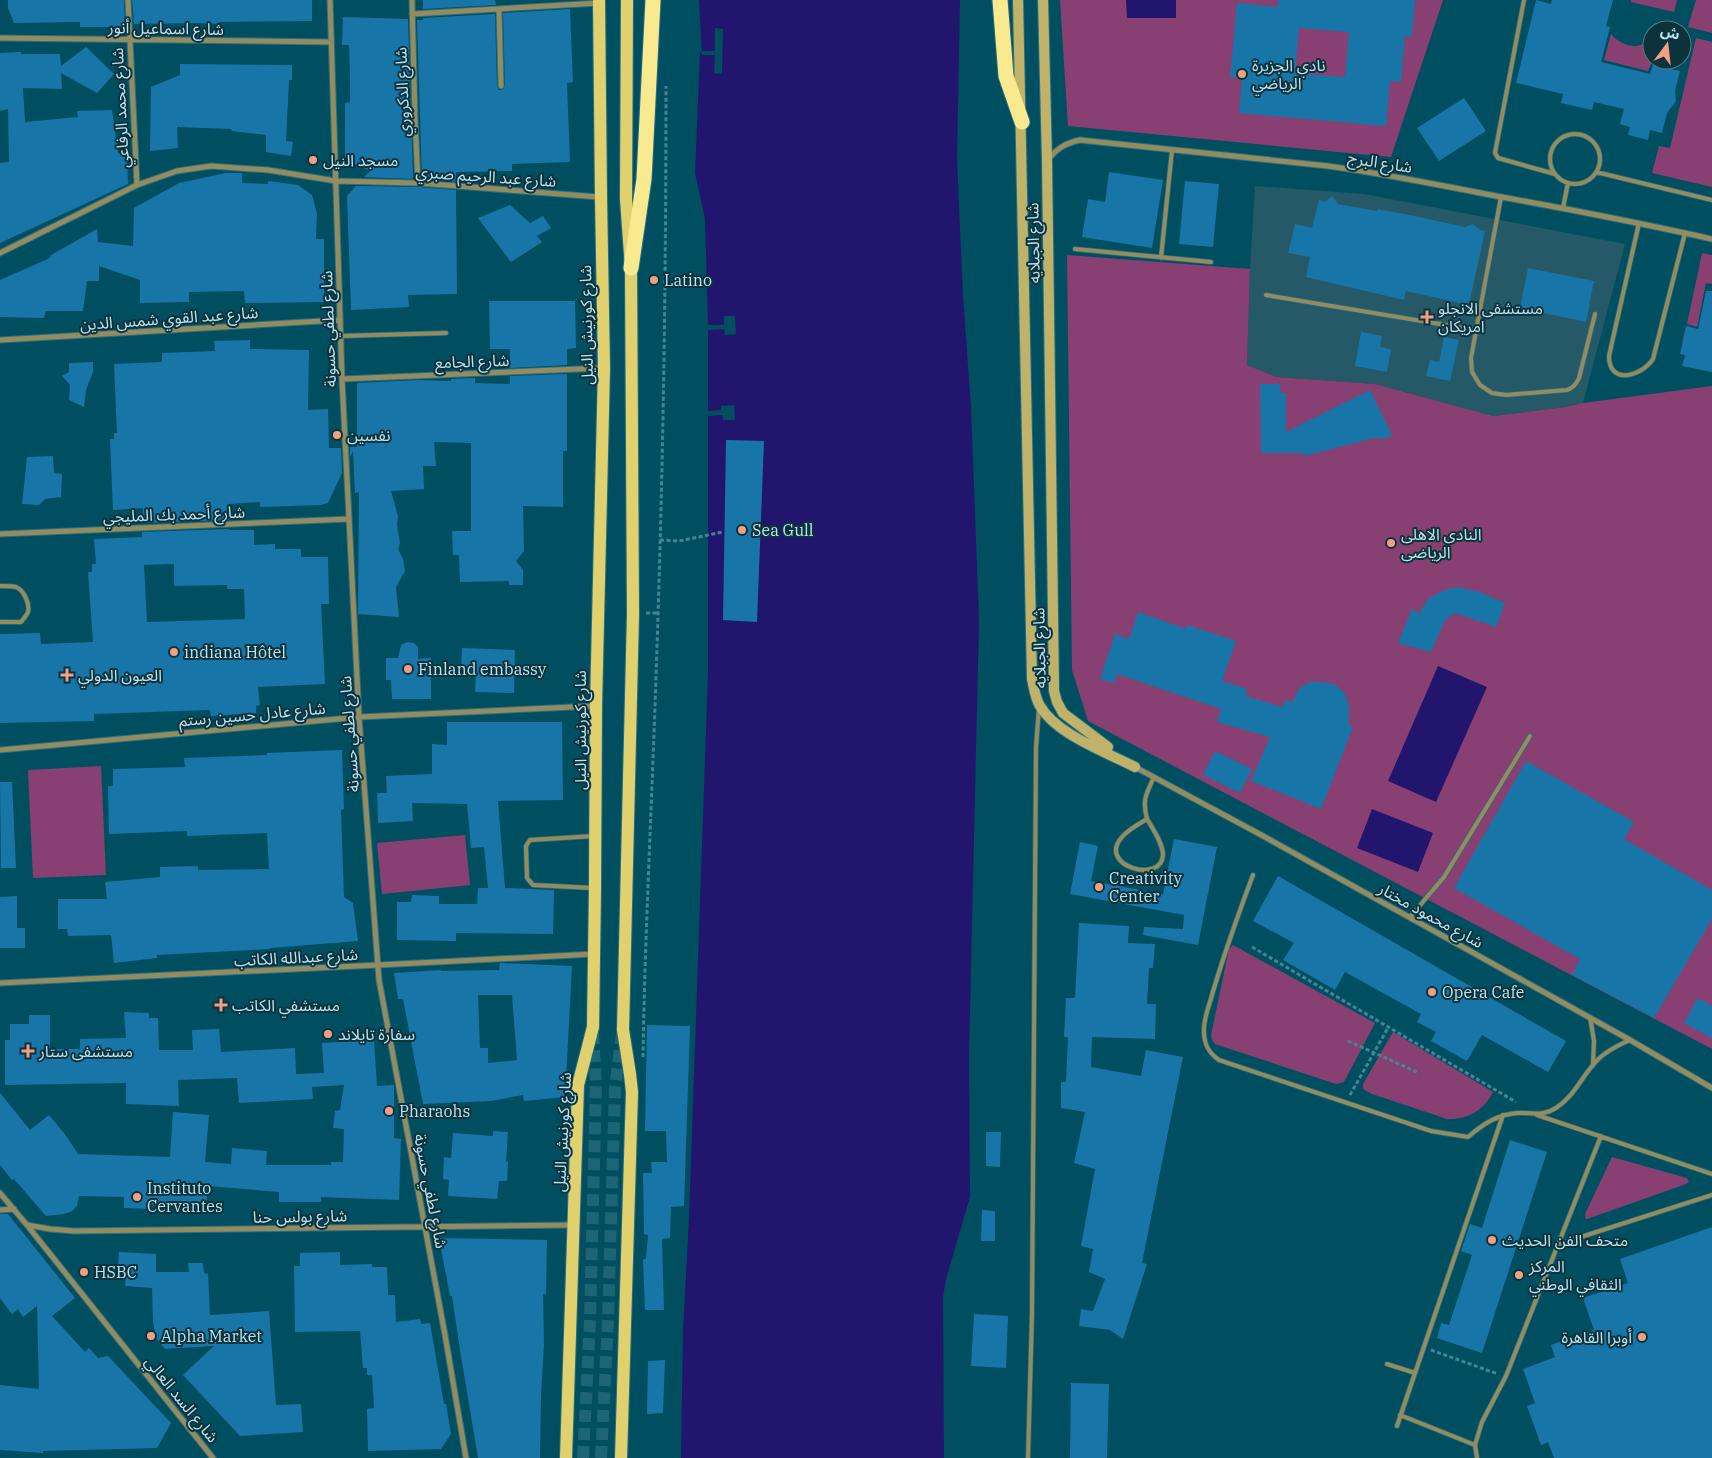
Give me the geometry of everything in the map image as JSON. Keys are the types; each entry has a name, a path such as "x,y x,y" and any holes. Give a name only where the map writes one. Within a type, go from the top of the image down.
{"highway":[{"path":"631,268 644,179 653,0"},
{"path":"1000,0 1006,76 1022,122"}],"main road":[{"path":"621,1458 632,1092 623,1030 633,614 631,268 626,200 626,0"},
{"name":"شارع كورنيش النيل","path":"566,1458 578,1085 593,1027 596,706 604,368 600,198 599,2"}],"street":[{"name":"شارع محمد الرفاعي","path":"128,0 137,184"},
{"name":"شارع لطفي حسونة","path":"330,0 340,336 349,520 359,717 379,980 466,1458"},
{"name":"شارع الدكروري","path":"412,0 418,183"},
{"name":"شارع الجبلايه","path":"1018,0 1032,679 1034,693 1047,717 1063,730 1135,767"},
{"name":"شارع الجبلايه","path":"1043,0 1054,691 1063,713 1135,767"},
{"path":"412,14 599,2"},
{"path":"499,9 501,86"},
{"name":"شارع اسماعيل أنور","path":"0,38 332,42"},
{"name":"شارع البرج","path":"1047,161 1055,150 1061,146 1080,140 1362,171 1563,208 1712,239"},
{"name":"شارع عبد الرحيم صبري","path":"0,253 137,184 177,171 211,166 268,170 336,181 418,183 600,198"},
{"name":"شارع عبد القوي شمس الدين","path":"0,340 340,320"},
{"name":"شارع الجامع","path":"342,379 604,368"},
{"name":"شارع أحمد بك المليجي","path":"0,534 349,520"},
{"name":"شارع عادل حسين رستم","path":"0,750 359,717 596,706"},
{"name":"شارع محمود مختار","path":"1135,767 1410,917 1712,1088"},
{"name":"شارع عبدالله الكاتب","path":"0,983 594,954"},
{"name":"شارع السد العالي","path":"0,1193 213,1458"},
{"path":"0,1210 14,1209"},
{"name":"شارع بولس حنا","path":"27,1225 74,1231 574,1225"}],"lane":[{"path":"1524,0 1495,153 1498,158 1555,174 1568,183 1584,182 1596,172 1599,165 1598,150 1588,138 1581,134 1566,135 1559,139 1550,152 1551,168 1555,174"},
{"path":"1161,258 1172,150"},
{"path":"1596,172 1712,200"},
{"path":"1563,208 1568,183"},
{"path":"1501,197 1471,358 1472,372 1480,385 1492,393 1506,395 1572,388 1577,384 1579,378 1595,314"},
{"path":"1639,223 1609,356 1609,366 1614,373 1624,376 1649,366 1653,359 1685,233"},
{"path":"1075,249 1211,262"},
{"path":"1266,295 1476,330"},
{"path":"340,336 446,333"},
{"path":"0,586 14,586 20,589 28,606 28,613 21,622 0,622"},
{"path":"1028,1458 1032,1313 1036,747 1039,705"},
{"path":"1410,917 1444,877 1530,736"},
{"path":"1147,819 1122,837 1117,845 1117,854 1121,862 1127,866 1148,870 1158,866 1163,856 1162,846 1147,819 1144,806 1144,801 1154,777"},
{"path":"595,888 533,885 527,878 526,846 530,840 596,836"},
{"path":"1253,875 1216,980 1205,1021 1206,1044 1210,1054 1219,1060 1431,1132 1468,1137 1484,1124 1503,1115 1520,1113 1537,1115 1712,1174"},
{"path":"1590,1018 1594,1041 1593,1064"},
{"path":"1537,1115 1554,1110 1568,1099 1593,1064 1610,1050 1630,1040"},
{"path":"1397,1426 1503,1115"},
{"path":"1478,1458 1475,1445 1482,1422 1506,1376 1602,1136"},
{"path":"1559,1244 1712,1195"},
{"path":"1387,1364 1415,1373"},
{"path":"1400,1415 1475,1445"}],"path":[{"path":"643,1065 666,308 666,79"},
{"path":"660,540 680,541 723,532"},
{"path":"1252,947 1389,1026 1537,1115"},
{"path":"1345,1103 1389,1026"},
{"path":"1348,1041 1418,1072"},
{"path":"1424,1347 1506,1376"}],"shaded area":[{"path":"699,0 960,0 957,159 963,295 971,407 979,619 969,1055 970,1197 946,1279 943,1298 944,1458 681,1458 683,1332 689,1218 708,673 708,325 705,219 695,173 700,52 702,54"},
{"name":"نادي الجزيرة الرياضي","path":"1060,0 1443,0 1391,157 1068,126"},
{"path":"1126,0 1176,0 1176,18 1127,18"},
{"path":"1631,0 1677,0 1674,12 1631,2"},
{"path":"1696,0 1712,0 1712,33 1692,28 1692,20 1690,20"},
{"path":"1611,34 1619,41 1630,46 1642,44 1642,70 1604,60"},
{"path":"1696,38 1712,42 1712,187 1652,173 1659,146 1670,148 1688,70 1692,70 1692,55"},
{"name":"مستشفى الانجلو امريكان","path":"1255,186 1364,194 1625,244 1583,403 1493,416 1375,384 1276,377 1247,365"},
{"path":"1702,253 1712,255 1712,284 1706,283 1697,327 1687,324"},
{"name":"النادى الاهلى الرياضى","path":"1067,255 1250,269 1247,365 1276,377 1375,384 1493,416 1712,386 1712,1049 1088,721 1072,670"},
{"path":"1438,666 1487,687 1436,802 1388,781"},
{"path":"101,766 106,875 33,878 28,770"},
{"path":"1372,809 1433,833 1418,872 1357,848"},
{"path":"465,835 470,885 382,894 377,843"},
{"path":"1233,945 1375,1023 1344,1082 1336,1084 1215,1044 1211,1035 1229,949"},
{"path":"1393,1032 1493,1092 1485,1104 1475,1113 1468,1116 1447,1119 1372,1094 1363,1089 1363,1084"},
{"path":"1612,1157 1687,1178 1689,1182 1587,1219 1585,1214"}],"pier":[{"path":"715,28 723,29 722,74 714,73 715,55 702,55 702,51 715,51"},
{"path":"724,316 735,316 736,334 725,335 724,329 708,330 708,325 724,325"},
{"path":"734,405 735,420 723,420 722,415 708,416 707,411 721,410 721,406"}],"building":[{"path":"8,0 124,0 125,24 122,24 122,27 80,27 80,22 14,23 8,8"},
{"path":"132,0 312,0 312,21 134,24"},
{"path":"423,0 495,0 496,5 423,9"},
{"path":"1278,0 1415,0 1412,37 1405,36 1401,82 1390,81 1386,126 1239,113 1242,78 1230,77 1237,3 1278,7","holes":["1299,28 1349,32 1345,77 1295,73"]},
{"path":"1536,0 1551,4 1552,0 1613,0 1606,26 1610,27 1601,62 1650,74 1651,70 1680,71 1675,91 1676,101 1667,113 1662,133 1650,130 1648,140 1628,135 1630,127 1620,124 1624,109 1594,102 1592,110 1561,103 1563,94 1516,83"},
{"path":"570,9 573,82 567,83 570,162 512,164 512,171 456,172 456,182 422,179 417,20 423,20 423,18 495,14 497,86 499,90 502,90 505,86 503,13"},
{"path":"343,17 408,19 413,179 364,177 370,171 348,161 345,156 345,103 350,102 350,76 349,45 342,45"},
{"path":"86,47 114,74 97,93 61,73 62,89 23,88 25,122 78,117 77,111 112,110 118,153 127,154 128,184 0,243 0,163 9,162 8,109 0,111 0,53 60,54 61,66"},
{"path":"180,64 292,65 292,80 289,80 286,141 293,142 291,156 266,152 266,135 232,131 231,129 177,127 178,148 150,151 151,87 180,75"},
{"path":"1464,98 1486,131 1439,161 1417,128"},
{"path":"1109,172 1163,180 1152,248 1082,237 1088,199 1105,202"},
{"path":"226,173 242,173 242,183 268,184 268,181 298,185 312,195 317,214 316,239 324,239 324,302 245,303 244,291 189,292 189,302 140,303 140,280 99,266 99,281 87,281 83,311 46,311 44,318 0,317 0,280 50,258 51,255 97,229 98,242 133,246 134,208 179,183"},
{"path":"1185,181 1219,184 1213,247 1179,244"},
{"path":"356,186 456,190 457,294 408,295 409,307 351,310 347,196"},
{"path":"1332,196 1338,204 1377,211 1377,209 1465,227 1473,224 1480,230 1485,231 1469,305 1406,291 1404,300 1306,277 1310,257 1288,253 1295,224 1312,228 1319,200 1325,202"},
{"path":"510,205 530,223 543,216 551,228 537,236 542,242 511,262 478,218"},
{"path":"1528,268 1594,281 1586,322 1520,308"},
{"path":"1706,291 1712,291 1712,372 1682,366 1685,355 1680,354 1686,326 1698,329"},
{"path":"489,301 575,301 576,348 567,349 567,365 510,368 510,349 490,349"},
{"path":"1361,332 1382,336 1380,347 1391,349 1387,372 1355,366"},
{"path":"1444,337 1459,340 1450,381 1426,376 1430,360 1439,362"},
{"path":"250,340 250,349 309,350 308,410 328,409 329,448 341,448 342,473 328,503 321,505 260,507 260,502 228,504 229,520 143,523 143,508 113,510 110,439 114,439 114,433 117,433 114,364 162,362 162,353 215,351 214,341"},
{"path":"93,362 93,372 86,390 84,407 69,400 70,385 62,376 69,372 69,363"},
{"path":"567,374 567,451 563,451 563,507 523,506 524,551 516,561 523,570 523,585 509,585 509,581 460,582 459,555 453,555 452,531 471,531 471,443 434,442 436,466 423,466 424,489 391,491 398,516 397,525 400,543 398,549 403,559 405,571 396,587 399,617 358,614 359,492 355,493 353,451 350,457 350,447 357,447 357,383 419,380 451,381 451,379 475,378 475,383 510,384 510,376"},
{"path":"1260,384 1280,384 1280,393 1286,393 1286,432 1370,390 1392,435 1384,439 1374,438 1305,456 1303,453 1261,453"},
{"name":"Sea Gull","path":"726,440 764,441 757,622 723,620"},
{"path":"53,456 54,473 62,474 61,497 45,499 39,505 22,504 27,457"},
{"path":"254,530 254,545 275,544 275,549 301,549 301,557 328,557 329,604 321,604 325,684 258,687 260,705 256,706 256,713 211,716 210,710 94,714 94,721 0,723 0,634 40,633 41,644 93,642 88,572 92,572 92,564 96,564 94,539 142,537 142,532","holes":["174,564 174,586 227,585 227,589 244,589 245,619 147,622 144,565"]},
{"path":"1458,587 1480,592 1505,603 1496,627 1455,613 1445,620 1431,652 1398,643 1412,609 1419,613 1428,599 1444,590"},
{"path":"1138,612 1186,629 1187,625 1236,641 1222,681 1247,689 1246,696 1282,707 1286,700 1292,702 1300,688 1310,682 1324,682 1336,685 1345,694 1349,706 1349,726 1353,727 1321,809 1251,781 1270,737 1217,722 1221,709 1117,674 1114,683 1100,679 1115,634 1129,639"},
{"name":"Finland embassy","path":"407,642 414,643 418,647 418,659 431,658 431,699 392,699 391,680 386,680 386,658 398,658 401,645"},
{"path":"462,648 515,650 514,693 475,692 476,673 461,673"},
{"path":"447,722 562,722 563,800 498,801 505,888 554,890 553,934 456,933 456,941 397,940 397,902 411,902 412,895 439,896 439,904 477,904 478,888 488,888 484,847 471,848 467,804 412,803 413,821 378,823 377,793 387,793 386,776 432,774 432,744 447,745"},
{"path":"342,750 344,809 341,810 344,897 353,903 358,941 270,949 157,955 157,958 114,963 111,935 68,936 67,929 58,929 58,899 107,899 105,882 160,877 160,867 198,866 198,870 269,869 267,833 187,836 187,831 109,834 108,786 113,786 113,769 185,767 184,758"},
{"path":"1215,751 1252,769 1240,793 1203,775"},
{"path":"1526,761 1634,822 1624,839 1712,890 1712,919 1654,1018 1572,975 1580,959 1454,888"},
{"path":"0,782 12,782 16,868 1,868"},
{"name":"Creativity Center","path":"1174,839 1217,847 1198,945 1143,935 1144,927 1183,929 1184,915 1070,894 1080,842 1098,846 1091,881 1163,894"},
{"path":"1278,876 1566,1041 1548,1072 1482,1035 1467,1061 1431,1041 1436,1032 1417,1022 1421,1014 1345,972 1335,990 1283,960 1294,943 1253,921"},
{"path":"17,896 17,928 25,928 25,948 0,948 0,897"},
{"path":"1079,923 1129,926 1128,943 1155,944 1153,968 1149,968 1147,1004 1156,1004 1155,1039 1092,1037 1091,1067 1141,1076 1146,1050 1183,1057 1142,1263 1147,1264 1123,1339 1110,1330 1079,1326 1081,1309 1093,1311 1105,1279 1089,1272 1093,1249 1081,1246 1095,1169 1074,1163 1085,1112 1061,1108 1061,1082 1066,1082 1068,1037 1064,1037 1066,998 1075,998"},
{"path":"500,963 572,966 565,1097 524,1101 523,1095 491,1101 423,1104 403,999 398,999 394,973 441,970 499,970","holes":["478,995 512,995 517,1060 488,1063 488,1048 480,1048"]},
{"path":"1698,998 1712,1006 1712,1038 1684,1023"},
{"path":"124,1012 149,1013 149,1018 158,1018 159,1050 193,1050 192,1030 219,1029 221,1052 295,1048 296,1074 324,1073 322,1043 374,1040 377,1086 394,1085 394,1138 401,1139 399,1200 321,1197 321,1202 279,1202 279,1192 208,1186 206,1210 151,1205 151,1209 124,1208 124,1197 79,1196 77,1206 72,1211 46,1216 0,1165 0,1093 30,1130 49,1115 78,1154 170,1157 173,1112 209,1115 205,1162 231,1164 232,1148 267,1151 266,1165 331,1165 331,1162 343,1162 344,1129 333,1128 335,1111 340,1110 344,1085 312,1087 313,1099 239,1103 237,1078 178,1080 179,1106 126,1104 126,1083 5,1085 5,1040 10,1040 10,1024 29,1024 29,1015 50,1015 50,1049 80,1049 80,1039 126,1038"},
{"path":"647,1025 690,1026 684,1206 671,1207 670,1238 662,1239 664,1310 645,1310 643,1259 646,1259 648,1235 644,1234 643,1173 652,1173 651,1162 667,1162 666,1131 645,1131"},
{"path":"493,1131 508,1132 507,1181 499,1181 497,1199 448,1196 449,1180 443,1179 444,1157 451,1158 453,1133 493,1136"},
{"path":"986,1132 1001,1132 1000,1167 986,1166"},
{"name":"متحف الفن الحديث","path":"1510,1140 1547,1152 1482,1353 1437,1338 1441,1323 1449,1325 1472,1255 1461,1251 1470,1224 1482,1228"},
{"path":"982,1210 995,1211 995,1241 981,1241"},
{"path":"0,1214 8,1214 75,1298 52,1316 85,1352 89,1348 98,1358 108,1356 171,1423 157,1448 43,1451 43,1453 0,1450 0,1385 39,1389 37,1306 23,1317 18,1309 12,1314 0,1298"},
{"name":"أوبرا القاهرة","path":"1712,1227 1712,1458 1554,1458 1548,1442 1541,1445 1527,1406 1535,1403 1523,1369 1555,1357 1551,1345 1594,1330 1583,1298 1628,1283 1620,1259"},
{"path":"439,1238 547,1240 546,1294 543,1294 544,1344 540,1458 478,1458 452,1296 450,1296"},
{"path":"119,1252 156,1254 156,1272 189,1272 188,1263 203,1263 204,1273 208,1274 210,1315 269,1311 276,1405 301,1404 303,1432 240,1436 183,1375 214,1346 165,1349 156,1338 153,1322 152,1288 125,1286 126,1275 122,1275 123,1266 118,1265"},
{"path":"340,1252 340,1265 372,1264 372,1267 387,1267 388,1295 395,1295 396,1322 420,1319 421,1324 430,1323 451,1434 441,1449 368,1451 367,1409 374,1408 372,1375 367,1375 367,1368 363,1368 360,1331 295,1332 294,1266 300,1266 300,1253"},
{"path":"974,1314 1008,1316 1006,1368 971,1366"},
{"path":"665,1360 663,1413 647,1414 648,1361"},
{"path":"1071,1383 1109,1384 1107,1458 1070,1458"}],"tunnel":[{"path":"583,1458 590,1320 596,1086 593,1032"},
{"path":"601,1458 608,1320 615,1088 622,1034"}],"place":[{"name":"نادي الجزيرة الرياضي","path":"1242,74"},
{"name":"مسجد النيل","path":"313,160"},
{"name":"Latino","path":"654,280"},
{"name":"مستشفى الانجلو امريكان","path":"1427,317"},
{"name":"نفسين","path":"337,435"},
{"name":"Sea Gull","path":"742,530"},
{"name":"النادى الاهلى الرياضى","path":"1391,543"},
{"name":"indiana Hôtel","path":"174,652"},
{"name":"Finland embassy","path":"408,669"},
{"name":"العيون الدولي","path":"67,675"},
{"name":"Creativity Center","path":"1099,887"},
{"name":"Opera Cafe","path":"1432,992"},
{"name":"مستشفي الكاتب","path":"221,1005"},
{"name":"سفارة تايلاند","path":"328,1034"},
{"name":"مستشفى ستار","path":"28,1051"},
{"name":"Pharaohs","path":"389,1111"},
{"name":"Instituto Cervantes","path":"137,1197"},
{"name":"متحف الفن الحديث","path":"1492,1240"},
{"name":"HSBC","path":"84,1272"},
{"name":"المركز الثقافي الوطني","path":"1519,1275"},
{"name":"Alpha Market","path":"151,1336"},
{"name":"أوبرا القاهرة","path":"1642,1337"}]}
